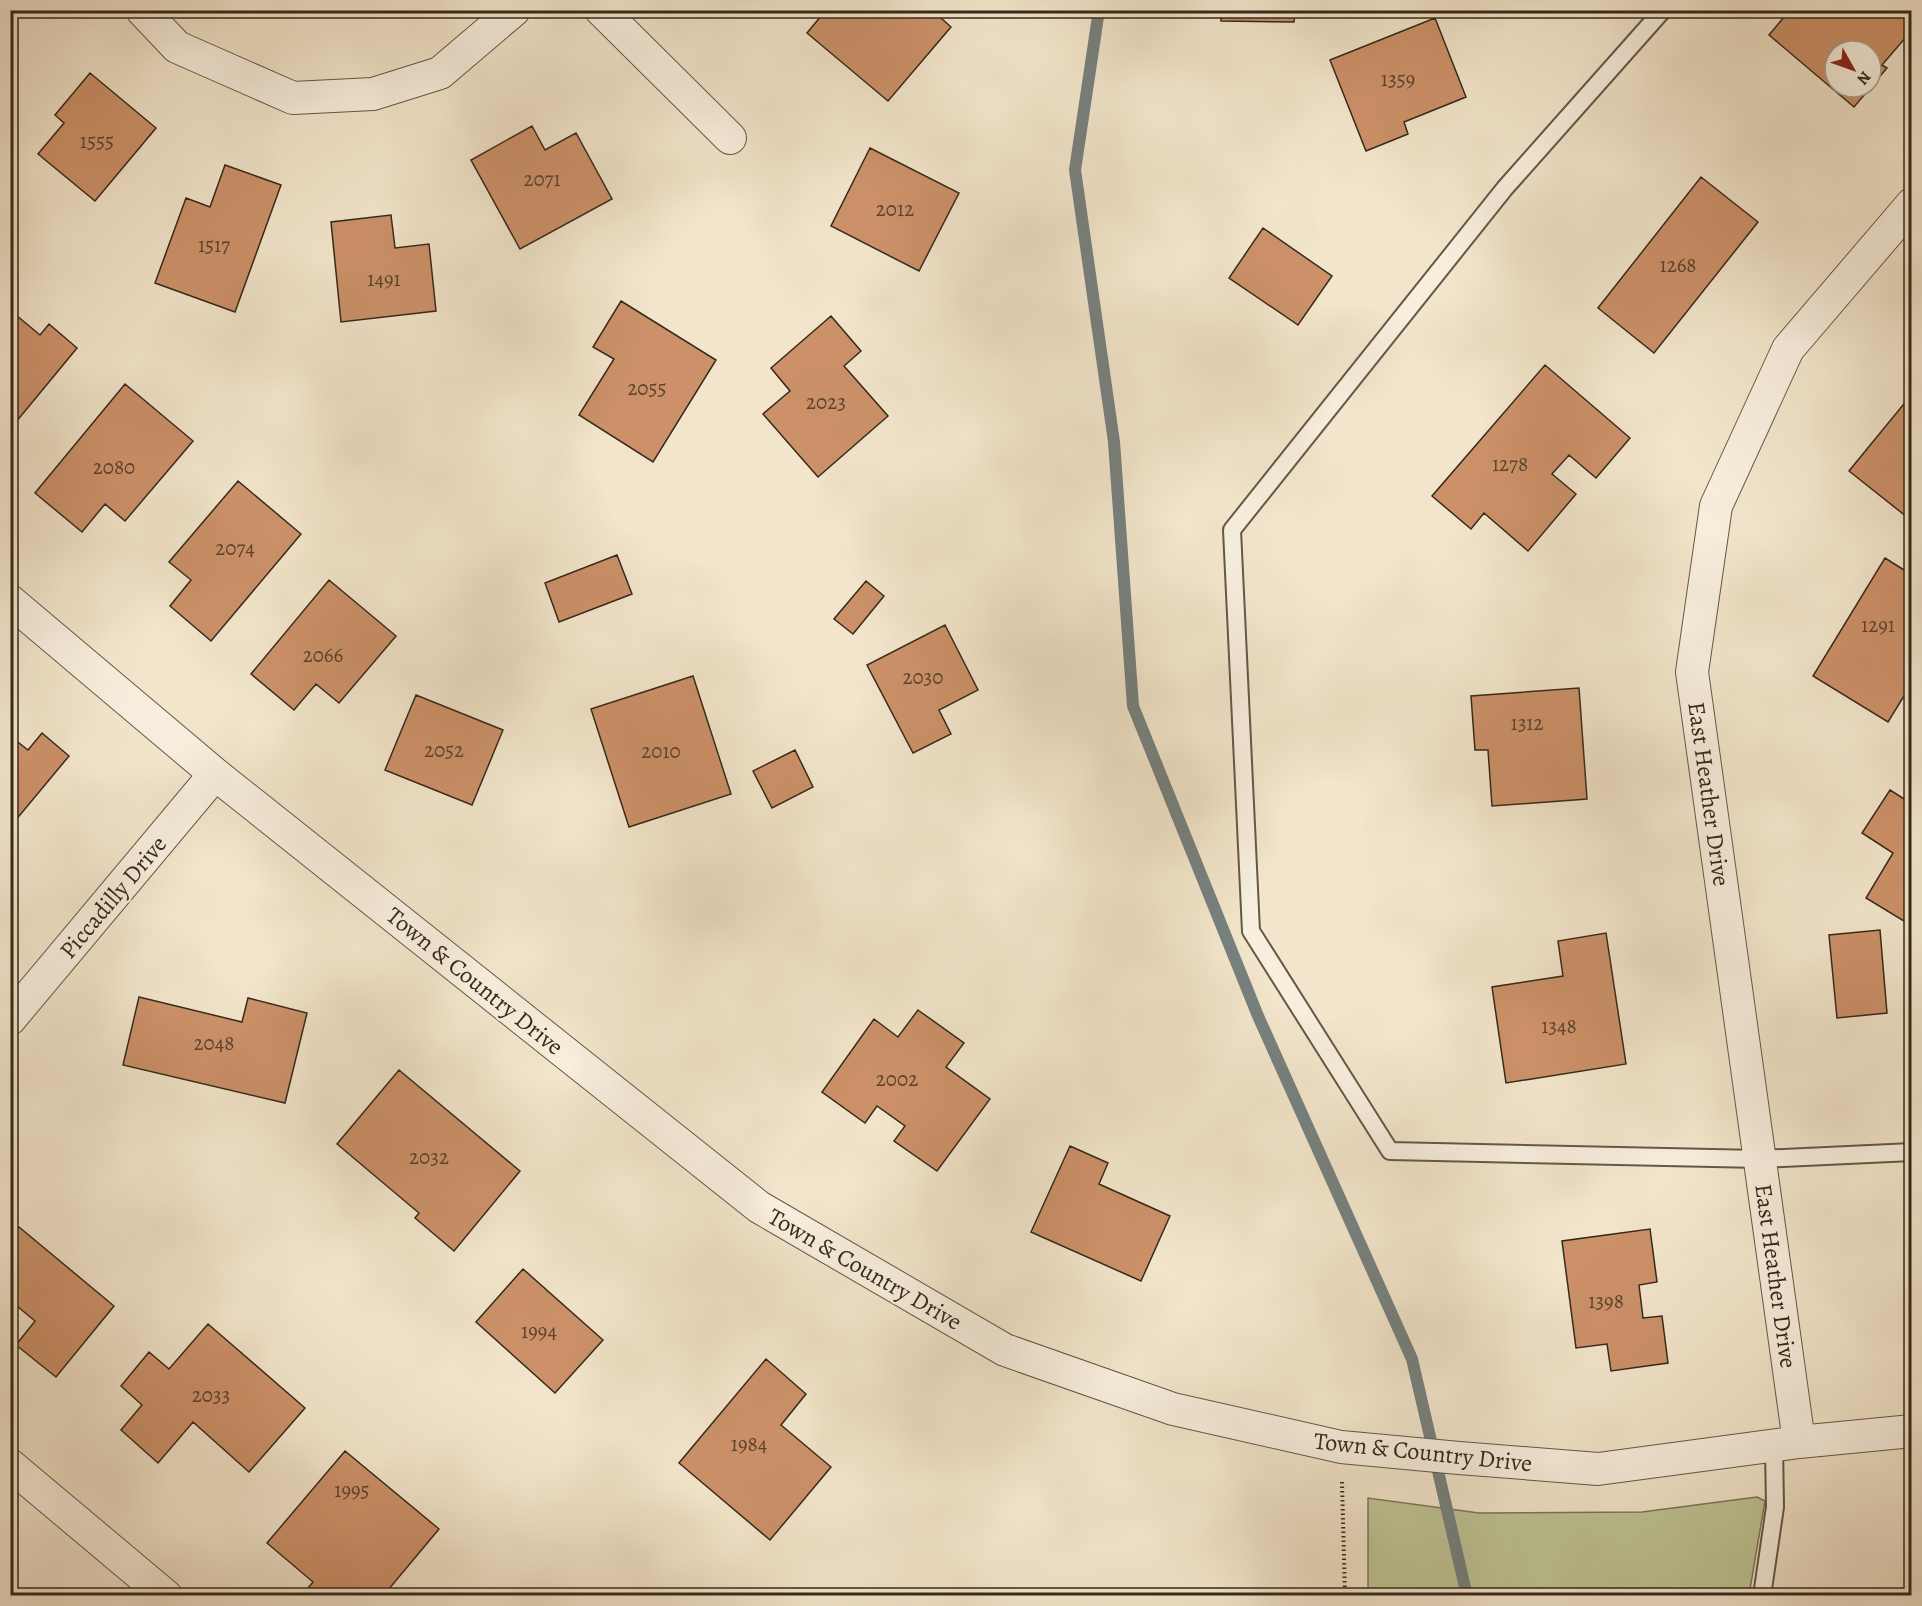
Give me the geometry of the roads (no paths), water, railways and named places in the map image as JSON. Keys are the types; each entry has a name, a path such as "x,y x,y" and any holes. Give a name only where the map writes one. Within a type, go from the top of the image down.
{"street":[{"path":"142,10 177,47 293,98 373,94 440,73 514,10"},
{"path":"601,10 730,138"},
{"name":"East Heather Drive","path":"1786,1444 1760,1160 1692,672 1716,506 1788,349 1911,204"},
{"name":"Town & Country Drive","path":"10,601 215,774 759,1208 1005,1350 1173,1409 1341,1447 1598,1469 1786,1444 1911,1431"},
{"name":"Piccadilly Drive","path":"10,1019 215,774"},
{"path":"10,1465 166,1596"}],"lane":[{"path":"1664,10 1505,188 1232,530 1251,932 1390,1150 1760,1160 1911,1152"},
{"path":"1762,1596 1786,1444"}],"waterway":[{"path":"1099,10 1075,170 1114,442 1133,706 1258,1016 1412,1359 1467,1596"}]}
